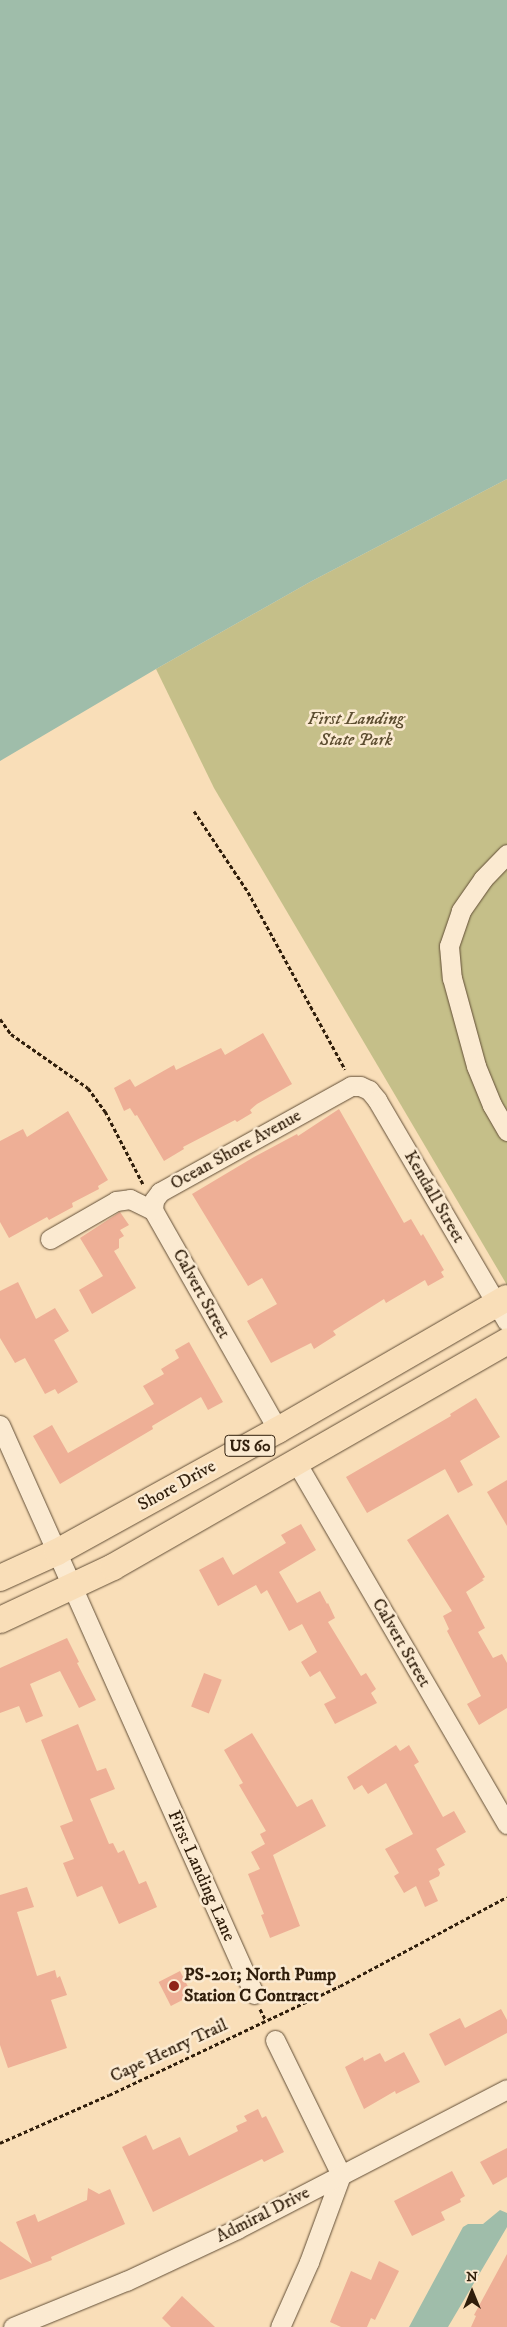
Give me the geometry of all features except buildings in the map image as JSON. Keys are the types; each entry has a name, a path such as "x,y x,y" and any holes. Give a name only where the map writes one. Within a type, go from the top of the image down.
{"highway":[{"name":"Shore Drive","path":"0,1578 57,1552 503,1308"},
{"name":"US 60","path":"0,1620 113,1567 507,1341"}],"street":[{"path":"507,854 483,879 460,911 449,946 452,978 476,1066 492,1105 507,1131"},
{"name":"Ocean Shore Avenue","path":"154,1210 154,1200 160,1192 351,1086"},
{"name":"Kendall Street","path":"351,1086 360,1086 369,1090 377,1100 503,1308"},
{"path":"50,1239 116,1201 130,1199 154,1210"},
{"name":"Calvert Street","path":"154,1210 278,1430"},
{"name":"First Landing Lane","path":"0,1425 254,1994"},
{"name":"Calvert Street","path":"296,1462 507,1824"},
{"path":"275,2040 341,2175 309,2262 280,2327"},
{"name":"Admiral Drive","path":"13,2327 126,2281 237,2229 507,2089"}],"path":[{"path":"194,811 248,892 348,1075 351,1086"},
{"path":"0,1019 11,1034 88,1088 105,1111 147,1192 154,1210"},
{"name":"Cape Henry Trail","path":"0,2142 109,2095 266,2021 356,1977 507,1897"},
{"path":"254,1994 275,2040"}],"green space":[{"name":"First Landing State Park","path":"507,479 507,1285 214,788 156,669 310,582"}],"shaded area":[{"path":"0,0 507,0 507,479 310,582 156,669 0,761"},
{"path":"500,2210 507,2213 507,2227 448,2327 409,2327 463,2227 468,2224 483,2224"}],"place":[{"name":"PS-201; North Pump Station C Contract","path":"174,1986"}]}
